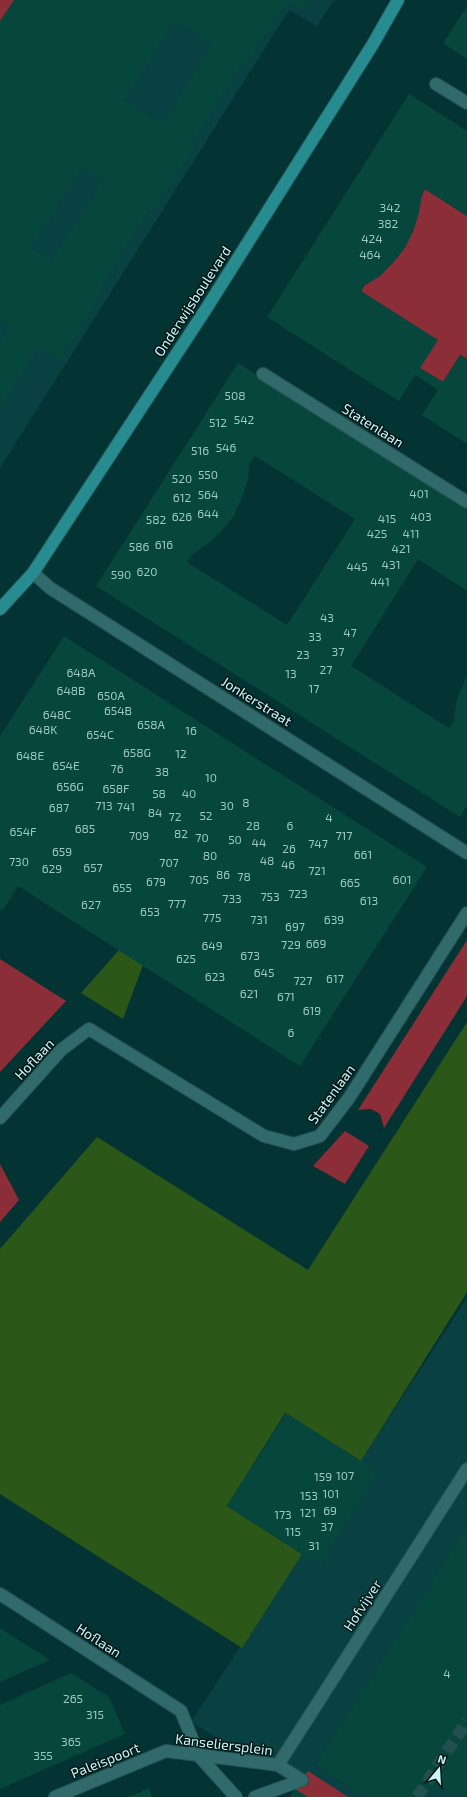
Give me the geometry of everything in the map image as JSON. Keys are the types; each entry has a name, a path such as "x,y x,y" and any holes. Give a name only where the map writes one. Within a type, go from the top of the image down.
{"street":[{"name":"Onderwijsboulevard","path":"0,609 33,573 206,309 373,44 398,0"},
{"path":"436,84 467,103"},
{"name":"Statenlaan","path":"263,374 467,502"},
{"name":"Jonkerstraat","path":"33,573 50,588 467,852"},
{"name":"Statenlaan","path":"74,1040 89,1029 264,1136 294,1144 320,1136 349,1098 467,913"},
{"name":"Hoflaan","path":"0,1118 61,1050 74,1040"},
{"name":"Hofvijver","path":"280,1762 467,1468"},
{"name":"Hoflaan","path":"0,1594 181,1711 199,1756"},
{"name":"Kanseliersplein","path":"166,1751 199,1756 280,1762 302,1780 255,1797"},
{"name":"Paleispoort","path":"55,1797 166,1751"},
{"path":"199,1756 236,1797"}],"shaded area":[{"path":"0,0 334,0 317,26 289,10 0,468"},
{"path":"0,0 18,0 0,30"},
{"path":"425,189 467,216 467,359 460,355 443,382 420,368 361,291 364,286 404,247 415,226 421,199"},
{"path":"467,940 467,996 384,1128 380,1114 371,1109 358,1110"},
{"path":"119,950 143,965 123,1019 81,993"},
{"path":"0,959 66,1001 0,1072"},
{"path":"467,1022 467,1292 361,1461 285,1413 227,1506 302,1554 242,1648 0,1494 0,1249 97,1137 308,1270"},
{"path":"345,1131 369,1146 345,1184 313,1166"},
{"path":"0,1164 19,1200 0,1222"},
{"path":"467,1298 467,1797 316,1797 191,1722"},
{"path":"308,1771 348,1797 290,1797"}],"building":[{"path":"14,0 310,0 303,11 287,1 246,65 243,63 192,143 196,145 153,212 149,210 99,290 103,293 60,359 39,346 0,408 0,343 10,327 0,321 0,21","holes":["175,20 213,44 162,125 124,101","83,167 103,180 52,261 31,248"]},
{"path":"467,6 467,59 443,43"},
{"path":"409,94 467,131 467,216 425,189 422,194 419,213 413,231 405,248 380,276 364,286 361,291 438,340 420,368 443,382 460,355 467,359 467,444 422,415 438,390 415,375 399,401 267,317"},
{"path":"238,363 467,508 467,591 418,559 351,666 449,728 454,721 456,703 467,675 467,806 460,817 96,586","holes":["255,456 355,519 287,625 187,562 192,555 221,532 233,517 247,482 250,463"]},
{"path":"64,636 427,867 300,1066 18,886 2,911 0,909 0,736"},
{"path":"286,1413 378,1472 320,1565 227,1506"},
{"path":"467,1528 467,1794 465,1797 460,1797 437,1783 428,1797 367,1797 316,1765"},
{"path":"0,1628 50,1660 0,1682"},
{"path":"71,1673 109,1697 125,1734 0,1789 0,1705"},
{"path":"149,1788 152,1797 128,1797 145,1790"},
{"path":"295,1789 308,1797 290,1797"}],"tunnel":[{"path":"417,1797 467,1721"}]}
